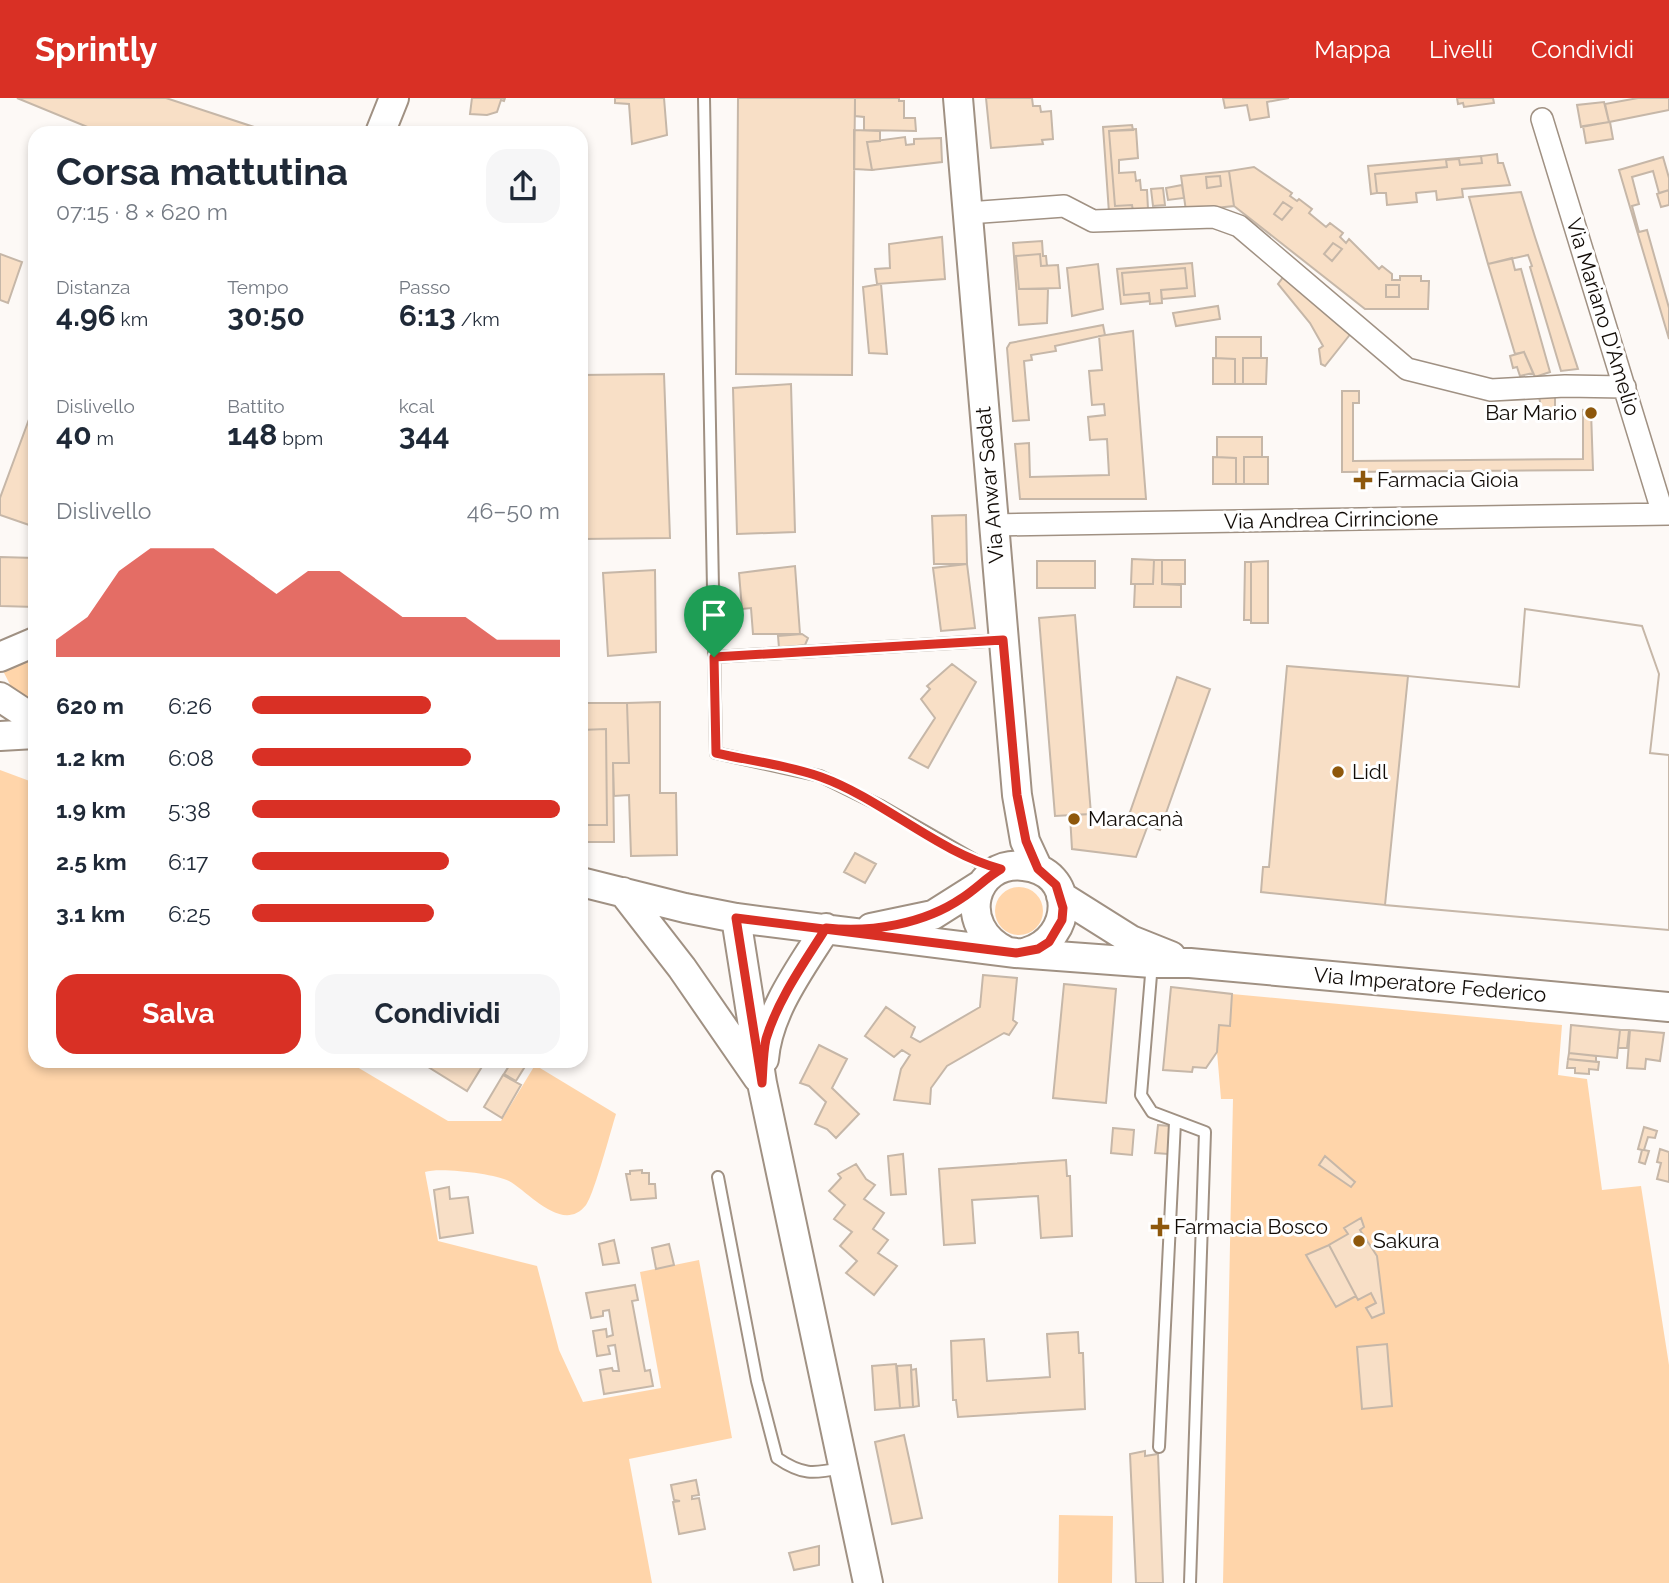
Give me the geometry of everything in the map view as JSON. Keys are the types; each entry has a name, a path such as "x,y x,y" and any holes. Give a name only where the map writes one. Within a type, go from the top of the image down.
{"street":[{"path":"383,126 394,98"},
{"name":"Via Anwar Sadat","path":"958,98 1018,804 1026,841 1038,869"},
{"name":"Via Mariano D'Amelio","path":"1542,119 1666,514"},
{"path":"968,213 1064,206 1093,221 1214,217 1239,226 1406,369 1491,390 1565,386 1625,387"},
{"name":"Via Andrea Cirrincione","path":"993,526 1666,514"},
{"path":"0,657 28,645"},
{"path":"0,697 28,715"},
{"path":"0,736 28,734"},
{"path":"858,931 933,915 992,876 1026,866 1038,869 1048,876 1061,896 1131,940 1190,963"},
{"path":"992,876 975,910 977,924 994,945 1016,952 1049,942 1062,920 1061,896"},
{"path":"588,884 736,918 1016,952 1152,963 1190,963"},
{"path":"623,892 682,968 762,1083"},
{"path":"736,918 762,1083 868,1583"},
{"path":"762,1083 766,1041 776,1015 796,975 826,928"},
{"name":"Via Imperatore Federico","path":"1190,963 1669,1007"}],"lane":[{"path":"704,98 716,753 820,776 880,806 980,863 992,876"},
{"path":"714,657 1003,640"},
{"path":"1152,963 1141,1095 1152,1112 1205,1132 1190,1583"},
{"path":"1159,1447 1175,1122"},
{"path":"718,1177 757,1381 778,1458 793,1469 811,1474 844,1468"}],"shaded area":[{"path":"28,659 28,700 16,696 2,669"},
{"path":"0,770 28,780 28,1068 359,1068 448,1121 501,1121 533,1068 540,1068 616,1114 586,1205 577,1213 557,1213 502,1178 454,1171 425,1172 438,1241 537,1266 559,1350 583,1402 661,1388 640,1272 699,1260 732,1438 629,1459 652,1583 0,1583"},
{"path":"1019,887 1036,894 1043,911 1036,928 1019,935 1002,928 995,911 1002,894"},
{"path":"1232,994 1562,1025 1558,1075 1587,1079 1602,1190 1641,1186 1669,1365 1669,1583 1223,1583 1233,1099 1221,1099 1217,1052 1219,1025 1230,1026"},
{"path":"1059,1515 1113,1516 1112,1583 1058,1583"}],"building":[{"path":"17,98 166,98 251,126 85,126"},
{"path":"472,98 505,98 504,101 501,100 497,112 487,115 470,114"},
{"path":"615,98 664,98 667,135 632,144 629,104 615,103"},
{"path":"738,98 855,98 852,375 736,374"},
{"path":"855,98 899,98 899,101 904,101 904,118 915,118 916,131 864,130 864,117 855,116"},
{"path":"986,98 1032,98 1033,106 1040,106 1041,112 1051,111 1053,139 1042,140 1043,144 991,148"},
{"path":"1223,98 1289,98 1267,102 1269,117 1250,120 1247,105 1225,108"},
{"path":"1457,98 1493,98 1494,103 1464,107 1463,103 1458,104"},
{"path":"1638,98 1669,98 1669,110 1609,122 1605,104"},
{"path":"1604,102 1609,122 1581,127 1577,105"},
{"path":"1610,122 1613,139 1586,143 1583,126"},
{"path":"1132,125 1133,130 1109,131 1115,206 1132,205 1133,211 1109,213 1103,127"},
{"path":"1136,129 1138,158 1119,160 1119,173 1135,172 1136,181 1140,180 1141,190 1147,190 1148,209 1133,211 1132,205 1115,206 1109,131"},
{"path":"854,130 880,131 880,141 867,142 872,170 854,169"},
{"path":"905,137 906,145 914,144 914,139 941,138 942,162 872,170 867,142"},
{"path":"1497,154 1498,163 1503,163 1510,185 1462,189 1463,197 1437,200 1436,191 1416,193 1417,202 1387,205 1386,193 1377,193 1375,174 1447,167 1446,160 1459,159 1460,165 1482,163 1481,156"},
{"path":"1481,156 1482,163 1460,165 1459,159 1446,160 1447,167 1375,174 1377,193 1371,194 1368,166"},
{"path":"1663,157 1669,178 1669,190 1659,193 1653,171 1632,177 1639,204 1632,206 1639,232 1647,230 1669,308 1669,339 1619,170"},
{"path":"1254,167 1292,193 1290,196 1312,209 1309,213 1326,227 1330,223 1343,233 1340,237 1346,243 1349,239 1379,269 1382,266 1392,274 1392,280 1400,280 1400,276 1421,276 1421,281 1429,281 1428,309 1365,309 1234,206 1229,171","holes":["1283,202 1292,208 1282,220 1274,214","1333,243 1342,249 1332,261 1324,254","1386,285 1399,285 1399,297 1386,297"]},
{"path":"1229,171 1234,206 1186,211 1181,176","holes":["1220,176 1221,186 1207,188 1206,177"]},
{"path":"1220,176 1221,186 1207,188 1206,177"},
{"path":"1182,185 1184,198 1168,200 1166,188"},
{"path":"1163,188 1165,205 1153,206 1151,189"},
{"path":"1669,190 1669,205 1661,207 1657,194"},
{"path":"1521,192 1578,369 1561,371 1528,255 1488,264 1469,197"},
{"path":"1283,202 1292,208 1282,220 1274,214"},
{"path":"942,237 945,279 877,284 875,269 890,268 889,244"},
{"path":"1042,241 1047,266 1041,266 1040,254 1016,256 1019,289 1048,289 1047,323 1019,325 1013,243"},
{"path":"1333,243 1342,249 1332,261 1324,254"},
{"path":"0,254 22,262 8,303 0,300"},
{"path":"1040,254 1041,266 1058,265 1060,288 1019,289 1016,256"},
{"path":"1512,258 1515,270 1521,269 1550,372 1535,377 1524,352 1515,354 1488,264"},
{"path":"1192,263 1195,296 1162,299 1161,290 1187,288 1185,268 1122,273 1124,295 1149,293 1150,301 1121,304 1117,269"},
{"path":"1098,264 1103,309 1072,316 1067,268"},
{"path":"1185,268 1187,288 1161,290 1162,303 1150,304 1149,293 1124,295 1122,273"},
{"path":"1284,276 1352,332 1325,366 1321,364 1319,349 1323,346 1310,323 1278,284"},
{"path":"881,284 887,354 869,353 863,287"},
{"path":"1386,285 1399,285 1399,297 1386,297"},
{"path":"1218,306 1220,319 1176,326 1173,313"},
{"path":"1103,325 1105,335 1055,346 1056,351 1031,355 1032,360 1024,361 1029,420 1013,421 1007,348 1010,343"},
{"path":"1133,331 1146,499 1020,499 1015,444 1029,443 1030,477 1109,475 1107,439 1090,440 1088,417 1105,415 1104,404 1092,405 1089,371 1102,370 1099,336"},
{"path":"1216,337 1261,337 1261,358 1243,358 1243,384 1235,384 1235,359 1216,358"},
{"path":"1524,352 1533,373 1520,376 1517,367 1513,368 1510,356"},
{"path":"1213,358 1235,359 1235,384 1213,384"},
{"path":"1243,358 1267,358 1266,384 1243,384"},
{"path":"664,374 670,538 588,539 588,375"},
{"path":"791,384 795,532 737,534 733,388"},
{"path":"1342,391 1359,391 1359,403 1353,403 1353,461 1583,459 1583,410 1591,411 1593,470 1342,472"},
{"path":"1555,396 1555,411 1542,411 1539,397"},
{"path":"28,422 28,525 0,515 0,498"},
{"path":"1217,437 1262,437 1262,457 1244,457 1244,484 1236,484 1236,458 1217,457"},
{"path":"1213,457 1236,458 1236,484 1213,484"},
{"path":"1244,457 1268,457 1268,484 1244,484"},
{"path":"966,515 967,564 934,564 932,516"},
{"path":"0,557 28,558 28,607 0,606"},
{"path":"1132,559 1154,560 1153,584 1131,584"},
{"path":"1154,560 1162,560 1162,584 1181,585 1181,607 1134,607 1135,584 1153,584"},
{"path":"1162,560 1185,560 1185,584 1162,584"},
{"path":"1037,561 1095,561 1095,588 1037,588"},
{"path":"1268,561 1268,623 1251,623 1251,562"},
{"path":"1245,562 1251,562 1251,620 1244,620"},
{"path":"967,564 975,628 941,631 933,568"},
{"path":"795,566 800,634 753,634 751,608 742,609 739,573"},
{"path":"655,570 656,652 608,656 603,573"},
{"path":"1525,609 1642,626 1659,674 1650,753 1669,755 1669,930 1385,905 1408,676 1519,687"},
{"path":"1525,609 1642,626 1659,674 1650,753 1669,755 1669,930 1385,905 1408,676 1519,687"},
{"path":"1075,615 1091,814 1055,816 1039,618"},
{"path":"802,634 808,638 805,645 779,648 778,636"},
{"path":"952,664 976,682 928,768 909,758 935,718 921,699 930,689 927,686"},
{"name":"Lidl","path":"1287,666 1408,676 1385,905 1261,892 1263,867 1269,867"},
{"path":"1177,677 1210,689 1160,830 1128,818"},
{"path":"660,702 660,793 676,793 677,855 631,856 629,795 614,796 613,763 629,763 627,703"},
{"path":"588,703 627,703 629,763 613,763 614,842 588,842 588,825 607,825 606,729 588,730"},
{"path":"606,729 607,825 588,825 588,730"},
{"path":"1091,814 1091,821 1126,826 1129,819 1148,825 1136,857 1072,849 1070,815"},
{"path":"855,853 876,864 865,883 844,872"},
{"path":"983,975 1017,978 1013,1020 1017,1023 1009,1035 1004,1033 947,1066 931,1088 930,1104 894,1100 901,1069 910,1055 902,1050 894,1057 865,1036 886,1007 915,1027 911,1037 920,1042 980,1007"},
{"path":"1064,984 1116,989 1106,1103 1053,1098"},
{"path":"1171,987 1232,994 1230,1026 1219,1025 1217,1052 1206,1068 1193,1067 1192,1072 1163,1070"},
{"path":"1571,1025 1620,1030 1617,1058 1569,1053"},
{"path":"1620,1030 1629,1030 1627,1048 1618,1048"},
{"path":"1630,1030 1664,1033 1660,1061 1646,1059 1645,1069 1627,1068"},
{"path":"819,1045 847,1059 832,1088 859,1114 836,1138 827,1129 815,1124 826,1102 809,1086 800,1083"},
{"path":"1569,1053 1596,1056 1596,1062 1568,1059"},
{"path":"1568,1059 1599,1062 1598,1070 1589,1069 1589,1074 1575,1073 1575,1068 1567,1068"},
{"path":"430,1068 481,1068 467,1091"},
{"path":"508,1068 524,1068 516,1081 504,1074"},
{"path":"503,1075 521,1085 502,1118 484,1107"},
{"path":"1158,1125 1170,1126 1168,1154 1155,1153"},
{"path":"1644,1127 1657,1131 1655,1138 1648,1137 1644,1150 1649,1151 1645,1164 1639,1162 1642,1150 1638,1149"},
{"path":"1113,1128 1134,1130 1132,1155 1111,1153"},
{"path":"1660,1149 1669,1152 1669,1182 1657,1179 1661,1163 1657,1162"},
{"path":"903,1154 906,1194 891,1195 888,1156"},
{"path":"1325,1156 1355,1182 1351,1187 1319,1165"},
{"path":"1066,1160 1067,1176 1070,1176 1072,1236 1041,1238 1038,1196 972,1200 975,1243 944,1245 939,1169"},
{"path":"856,1164 866,1179 875,1185 864,1199 884,1213 873,1229 888,1240 878,1253 897,1266 874,1295 846,1273 857,1261 840,1246 852,1232 834,1219 845,1205 829,1191 841,1178 838,1174"},
{"path":"642,1170 642,1173 649,1173 649,1184 655,1184 656,1198 631,1200 626,1174"},
{"path":"449,1187 450,1199 468,1197 473,1233 440,1238 434,1190"},
{"path":"1361,1218 1364,1227 1360,1230 1377,1256 1384,1313 1372,1318 1366,1308 1376,1303 1371,1293 1358,1300 1329,1245 1348,1234 1344,1228"},
{"path":"614,1240 619,1263 603,1265 599,1244"},
{"path":"669,1244 674,1265 656,1269 652,1248"},
{"path":"1329,1245 1356,1296 1336,1307 1306,1255"},
{"path":"635,1285 638,1300 632,1301 645,1371 650,1370 653,1386 604,1394 600,1370 612,1368 613,1371 619,1371 615,1345 608,1346 610,1354 597,1356 593,1331 606,1329 607,1337 613,1335 609,1310 603,1311 603,1316 591,1318 586,1293"},
{"path":"1078,1332 1079,1353 1083,1353 1085,1409 958,1417 956,1400 953,1400 951,1341 984,1339 987,1381 1050,1377 1047,1334"},
{"path":"1387,1344 1392,1406 1362,1409 1357,1347"},
{"path":"896,1364 900,1408 875,1410 872,1366"},
{"path":"911,1365 913,1407 900,1408 897,1366"},
{"path":"916,1369 919,1406 913,1407 911,1370"},
{"path":"904,1435 922,1518 892,1524 875,1442"},
{"path":"1145,1451 1145,1456 1158,1454 1163,1583 1136,1583 1130,1454"},
{"path":"696,1480 699,1495 692,1496 692,1499 699,1498 705,1529 679,1534 673,1502 680,1501 674,1500 671,1485"},
{"path":"819,1546 819,1565 794,1570 789,1553"}],"place":[{"name":"Bar Mario","path":"1591,413"},
{"name":"Farmacia Gioia","path":"1363,480"},
{"name":"Lidl","path":"1338,772"},
{"name":"Maracanà","path":"1074,819"},
{"name":"Farmacia Bosco","path":"1160,1227"},
{"name":"Sakura","path":"1359,1241"}],"route":[{"path":"714,657 716,753 820,776 880,806 980,863 1001,869 961,900 933,915 858,931 826,928 781,1004 766,1041 762,1083 736,918 858,931 1016,953 1038,949 1049,942 1062,920 1063,908 1056,885 1038,869 1026,841 1017,795 1003,640 714,657"}]}
